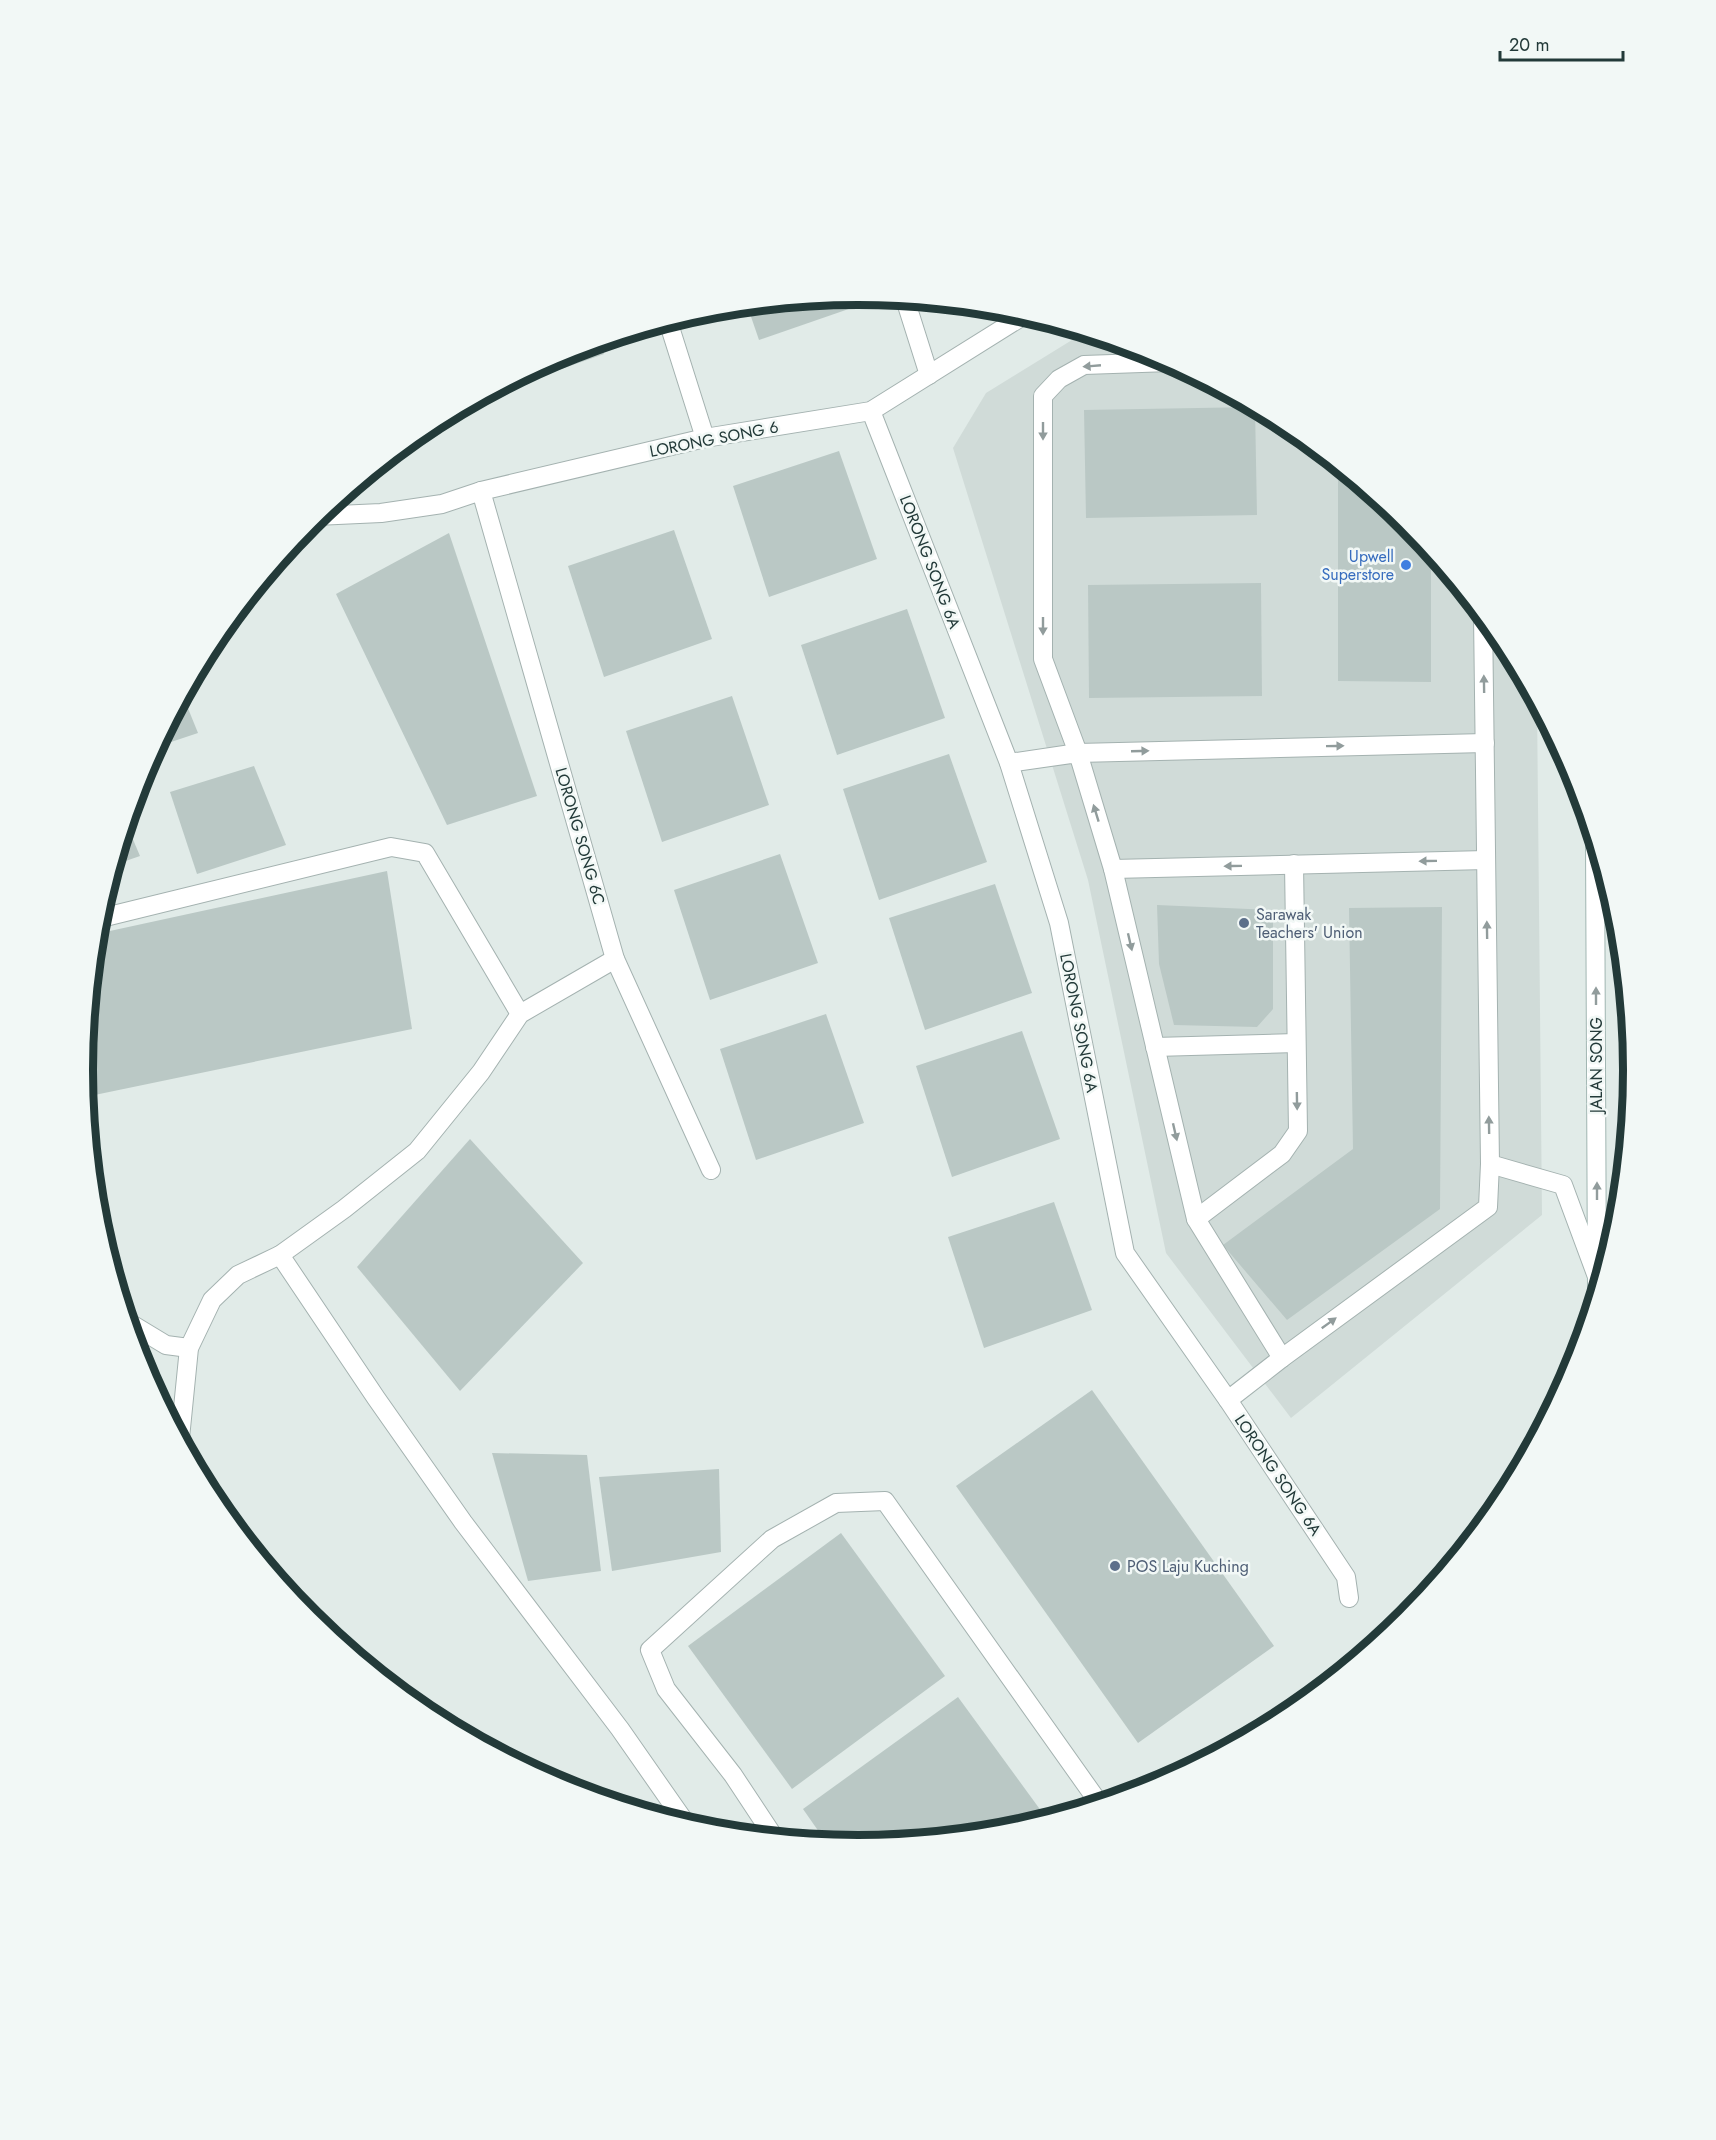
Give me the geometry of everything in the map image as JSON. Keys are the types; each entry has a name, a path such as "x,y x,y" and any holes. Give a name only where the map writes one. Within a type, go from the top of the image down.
{"street":[{"path":"908,307 929,375"},
{"name":"LORONG SONG 6","path":"332,515 381,513 442,504 481,491 705,438 871,411 1014,322"},
{"path":"670,329 705,438"},
{"path":"1150,363 1084,365 1059,379 1043,396 1043,659 1078,753 1113,869 1196,1219 1282,1358"},
{"name":"LORONG SONG 6A","path":"871,411 1009,763 1059,923 1125,1253 1228,1400 1346,1577 1349,1598"},
{"name":"LORONG SONG 6C","path":"481,491 615,959 711,1170"},
{"path":"1228,1400 1488,1207 1490,1164 1483,630"},
{"path":"1009,763 1078,753 1485,743"},
{"path":"109,916 391,848 425,853 520,1014"},
{"path":"1113,869 1486,860"},
{"path":"1196,1219 1282,1154 1298,1131 1294,864"},
{"name":"JALAN SONG","path":"1595,866 1597,1268"},
{"path":"181,1426 189,1348 212,1300 238,1275 280,1255 344,1209 417,1151 481,1072 520,1014 615,959"},
{"path":"1155,1047 1296,1043"},
{"path":"1490,1164 1563,1185 1594,1277"},
{"path":"280,1255 463,1522 620,1729 680,1813"},
{"path":"138,1328 166,1345 189,1348"},
{"path":"769,1829 733,1775 666,1689 650,1650 772,1539 836,1503 885,1501 1095,1797"}],"shaded area":[{"path":"1076,337 1151,363 1240,407 1324,463 1399,529 1465,604 1494,645 1537,719 1542,1215 1291,1418 1166,1253 1088,880 953,448 986,393"}],"building":[{"path":"860,305 759,340 750,313 808,307"},
{"path":"602,349 604,354 524,382 565,363"},
{"path":"1240,407 1255,417 1257,515 1086,518 1084,410"},
{"path":"839,451 877,559 769,597 733,486"},
{"path":"1338,475 1399,529 1431,564 1431,682 1338,681"},
{"path":"674,530 712,639 604,677 568,566"},
{"path":"449,533 537,796 447,825 336,594"},
{"path":"1261,583 1262,696 1089,698 1088,585"},
{"path":"907,609 945,718 837,755 801,645"},
{"path":"732,696 769,805 662,842 626,731"},
{"path":"186,704 198,733 167,743"},
{"path":"949,754 987,862 879,900 843,789"},
{"path":"254,766 286,845 197,874 170,792"},
{"path":"131,834 140,856 122,862"},
{"path":"780,854 818,963 710,1000 674,890"},
{"path":"387,871 412,1029 94,1095 95,1020 106,932"},
{"path":"995,884 1032,993 925,1030 889,918"},
{"path":"1157,905 1273,910 1273,1009 1257,1027 1174,1025 1159,964"},
{"path":"1442,907 1440,1209 1287,1320 1223,1245 1353,1149 1349,908"},
{"path":"826,1014 864,1123 756,1160 720,1049"},
{"path":"1022,1031 1060,1139 952,1177 916,1066"},
{"path":"470,1139 583,1263 460,1391 357,1267"},
{"path":"1054,1202 1092,1310 984,1348 948,1237"},
{"name":"POS Laju Kuching","path":"1092,1390 1274,1646 1138,1743 956,1486"},
{"path":"492,1453 587,1455 601,1571 528,1581"},
{"path":"719,1469 721,1552 612,1571 599,1477"},
{"path":"841,1533 945,1676 792,1789 688,1646"},
{"path":"958,1697 1042,1812 958,1828 858,1835 820,1833 803,1809"}],"place":[{"name":"Upwell Superstore","path":"1406,565"},
{"name":"Sarawak Teachers' Union","path":"1244,923"},
{"name":"POS Laju Kuching","path":"1115,1566"}]}
